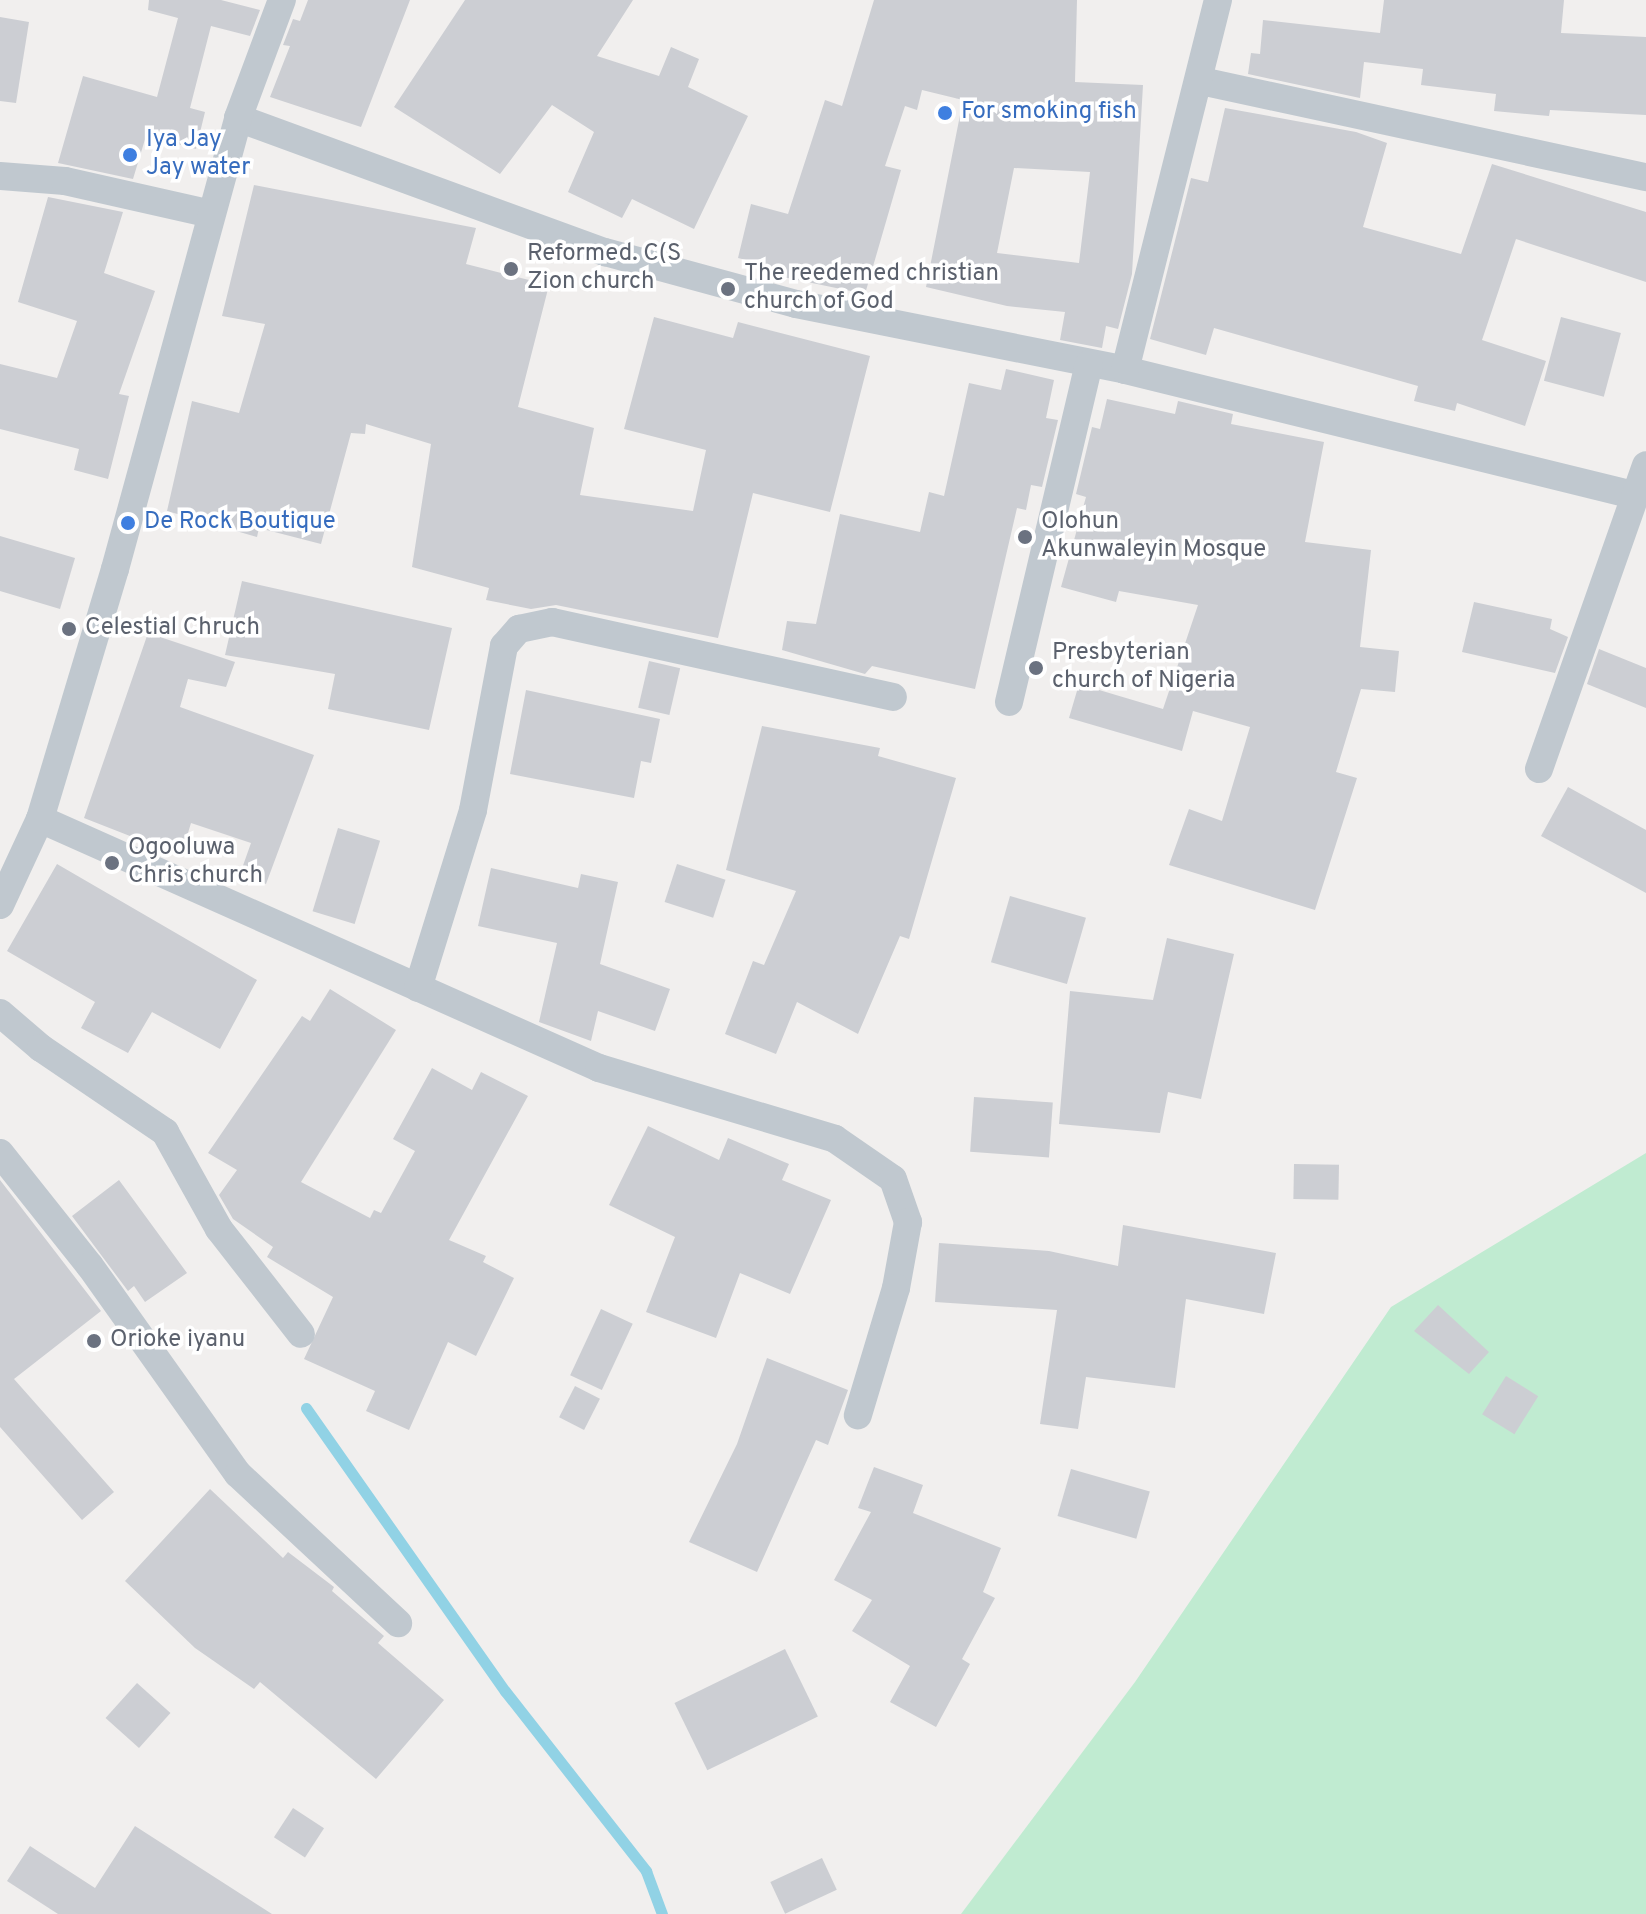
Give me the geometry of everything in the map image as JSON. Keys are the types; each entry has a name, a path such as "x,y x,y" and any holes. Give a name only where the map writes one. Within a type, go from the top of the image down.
{"street":[{"path":"0,905 40,819 115,569 238,118 282,0"},
{"path":"1125,370 1201,81 1218,0"},
{"path":"1201,81 1646,177"},
{"path":"238,118 605,252 796,304 1125,370 1633,495"},
{"path":"0,176 65,181 211,214"},
{"path":"1009,702 1089,364"},
{"path":"1539,769 1646,465"},
{"path":"418,988 473,810 504,646 519,629 552,622 893,697"},
{"path":"40,819 599,1068 835,1139 893,1179 908,1222 896,1288 858,1415"},
{"path":"0,1013 41,1048 165,1132 219,1229 301,1334"},
{"path":"0,1153 90,1266 238,1474 398,1623"}],"green space":[{"path":"1646,1153 1646,1914 961,1914 1135,1682 1391,1307"}],"building":[{"path":"149,0 221,0 260,10 250,36 211,26 190,108 205,112 196,149 146,136 133,179 58,163 83,76 157,97 178,18 148,10"},
{"path":"308,0 410,0 361,127 270,97 290,46 283,45 293,19 300,21"},
{"path":"465,0 633,0 597,56 659,76 671,47 699,59 688,87 748,116 694,229 632,199 622,218 568,192 594,132 552,105 500,174 394,107"},
{"path":"874,0 1077,0 1075,82 1143,85 1132,274 1118,329 1106,326 1102,348 1060,340 1065,312 1007,306 926,287 963,100 922,90 917,110 905,106 885,166 901,170 865,294 764,273 766,265 738,258 751,204 788,214 825,100 842,106","holes":["1014,168 1090,172 1079,263 997,253"]},
{"path":"1384,0 1564,0 1561,33 1646,37 1646,115 1550,110 1549,116 1494,111 1496,94 1421,85 1423,69 1364,62 1360,98 1248,74 1251,53 1260,54 1263,20 1380,33"},
{"path":"0,17 29,22 16,103 0,101"},
{"path":"1225,108 1356,132 1387,143 1363,227 1461,254 1492,164 1646,212 1646,282 1516,239 1482,340 1546,361 1525,426 1457,403 1455,411 1414,401 1418,386 1214,328 1206,355 1150,339 1191,178 1208,182"},
{"path":"254,185 476,228 466,264 549,285 518,407 594,428 580,495 693,511 706,450 624,429 654,317 733,338 738,322 870,356 830,512 753,493 718,638 556,605 531,609 486,600 489,588 412,567 431,444 366,424 365,434 351,433 321,544 259,528 257,537 167,511 192,401 239,413 265,324 222,316"},
{"path":"48,197 123,212 104,273 155,291 119,394 129,396 108,479 74,470 79,449 0,429 0,364 57,378 77,321 18,302"},
{"path":"1561,317 1621,333 1604,397 1544,381"},
{"path":"1006,369 1054,380 1046,418 1058,420 1042,487 1031,485 1026,510 1017,508 975,689 872,666 865,674 782,650 787,621 816,624 840,514 920,532 929,492 944,496 969,383 1001,390"},
{"path":"1107,399 1175,414 1178,401 1233,414 1231,424 1324,442 1305,542 1371,550 1360,647 1399,651 1395,692 1361,689 1336,772 1357,778 1315,910 1169,865 1189,809 1222,821 1250,727 1193,711 1182,751 1069,718 1079,684 1163,709 1198,605 1119,591 1116,602 1061,587 1086,497 1076,494 1092,427 1100,429"},
{"path":"0,536 75,558 60,609 0,591"},
{"path":"242,581 452,628 429,730 328,709 335,674 225,655"},
{"path":"1474,602 1552,619 1550,629 1568,637 1555,673 1462,652"},
{"path":"148,633 235,662 226,687 188,679 180,707 314,755 266,884 240,874 251,843 191,823 181,856 84,818"},
{"path":"1599,649 1646,668 1646,708 1587,684"},
{"path":"649,661 680,668 669,715 638,708"},
{"path":"526,690 660,719 651,763 641,761 634,798 510,774"},
{"path":"762,726 880,748 878,756 956,778 909,939 900,936 858,1034 797,1002 776,1054 725,1034 753,961 764,965 796,891 726,870"},
{"path":"1568,787 1646,830 1646,893 1541,836"},
{"path":"338,828 380,841 355,924 313,911"},
{"path":"57,864 257,980 220,1049 152,1012 128,1053 81,1028 95,1002 7,951"},
{"path":"677,864 726,880 713,918 665,902"},
{"path":"491,868 578,888 581,874 618,882 600,964 670,989 655,1031 598,1011 591,1041 539,1022 557,943 478,926"},
{"path":"1010,896 1086,918 1067,984 991,962"},
{"path":"1167,938 1234,954 1201,1099 1168,1092 1160,1133 1059,1124 1070,991 1153,1000"},
{"path":"330,989 396,1030 301,1182 370,1218 374,1210 381,1213 415,1151 393,1139 432,1068 472,1090 481,1072 528,1096 449,1240 486,1256 483,1262 514,1278 476,1356 448,1342 409,1430 366,1411 375,1391 304,1359 333,1297 267,1257 273,1247 233,1219 219,1195 237,1170 208,1153 302,1016 310,1021"},
{"path":"974,1097 1053,1103 1049,1157 970,1152"},
{"path":"648,1126 719,1160 728,1138 789,1164 782,1180 831,1200 790,1294 740,1273 716,1338 646,1312 675,1237 609,1205"},
{"path":"1294,1164 1339,1165 1338,1200 1293,1199"},
{"path":"0,1180 101,1311 14,1379 114,1492 82,1520 0,1427"},
{"path":"119,1180 187,1273 145,1302 134,1286 128,1291 72,1216"},
{"path":"1123,1225 1276,1253 1264,1314 1186,1299 1175,1388 1086,1377 1078,1429 1040,1424 1057,1310 935,1302 939,1243 1049,1251 1118,1266"},
{"path":"1438,1305 1489,1352 1469,1374 1414,1331"},
{"path":"601,1309 633,1324 602,1390 570,1375"},
{"path":"767,1358 848,1390 828,1445 816,1440 757,1572 689,1542 737,1444"},
{"path":"1506,1376 1538,1396 1514,1434 1482,1414"},
{"path":"575,1386 600,1399 584,1430 559,1417"},
{"path":"874,1467 923,1485 913,1513 1001,1548 983,1592 995,1598 962,1659 970,1664 936,1727 890,1702 910,1666 852,1631 872,1600 834,1580 871,1512 858,1508"},
{"path":"1071,1469 1150,1492 1136,1539 1057,1516"},
{"path":"210,1489 283,1558 288,1552 334,1587 332,1591 384,1636 378,1643 444,1700 376,1779 260,1682 254,1689 195,1648 125,1581"},
{"path":"785,1649 818,1716 707,1770 674,1703"},
{"path":"137,1683 170,1713 139,1748 106,1718"},
{"path":"293,1808 324,1828 305,1858 274,1837"},
{"path":"135,1826 272,1914 58,1914 7,1881 30,1846 95,1888"},
{"path":"822,1858 837,1890 785,1914 770,1882"}],"waterway":[{"path":"306,1408 505,1691 646,1871 662,1914"}],"place":[{"name":"For smoking fish","path":"945,113"},
{"name":"Iya Jay Jay water","path":"130,155"},
{"name":"Reformed. C(S Zion church","path":"511,269"},
{"name":"The reedemed christian church of God","path":"728,289"},
{"name":"De Rock Boutique","path":"128,523"},
{"name":"Olohun Akunwaleyin Mosque","path":"1025,537"},
{"name":"Celestial Chruch","path":"69,629"},
{"name":"Presbyterian church of Nigeria","path":"1036,668"},
{"name":"Ogooluwa Chris church","path":"112,863"},
{"name":"Orioke iyanu","path":"94,1341"}]}
